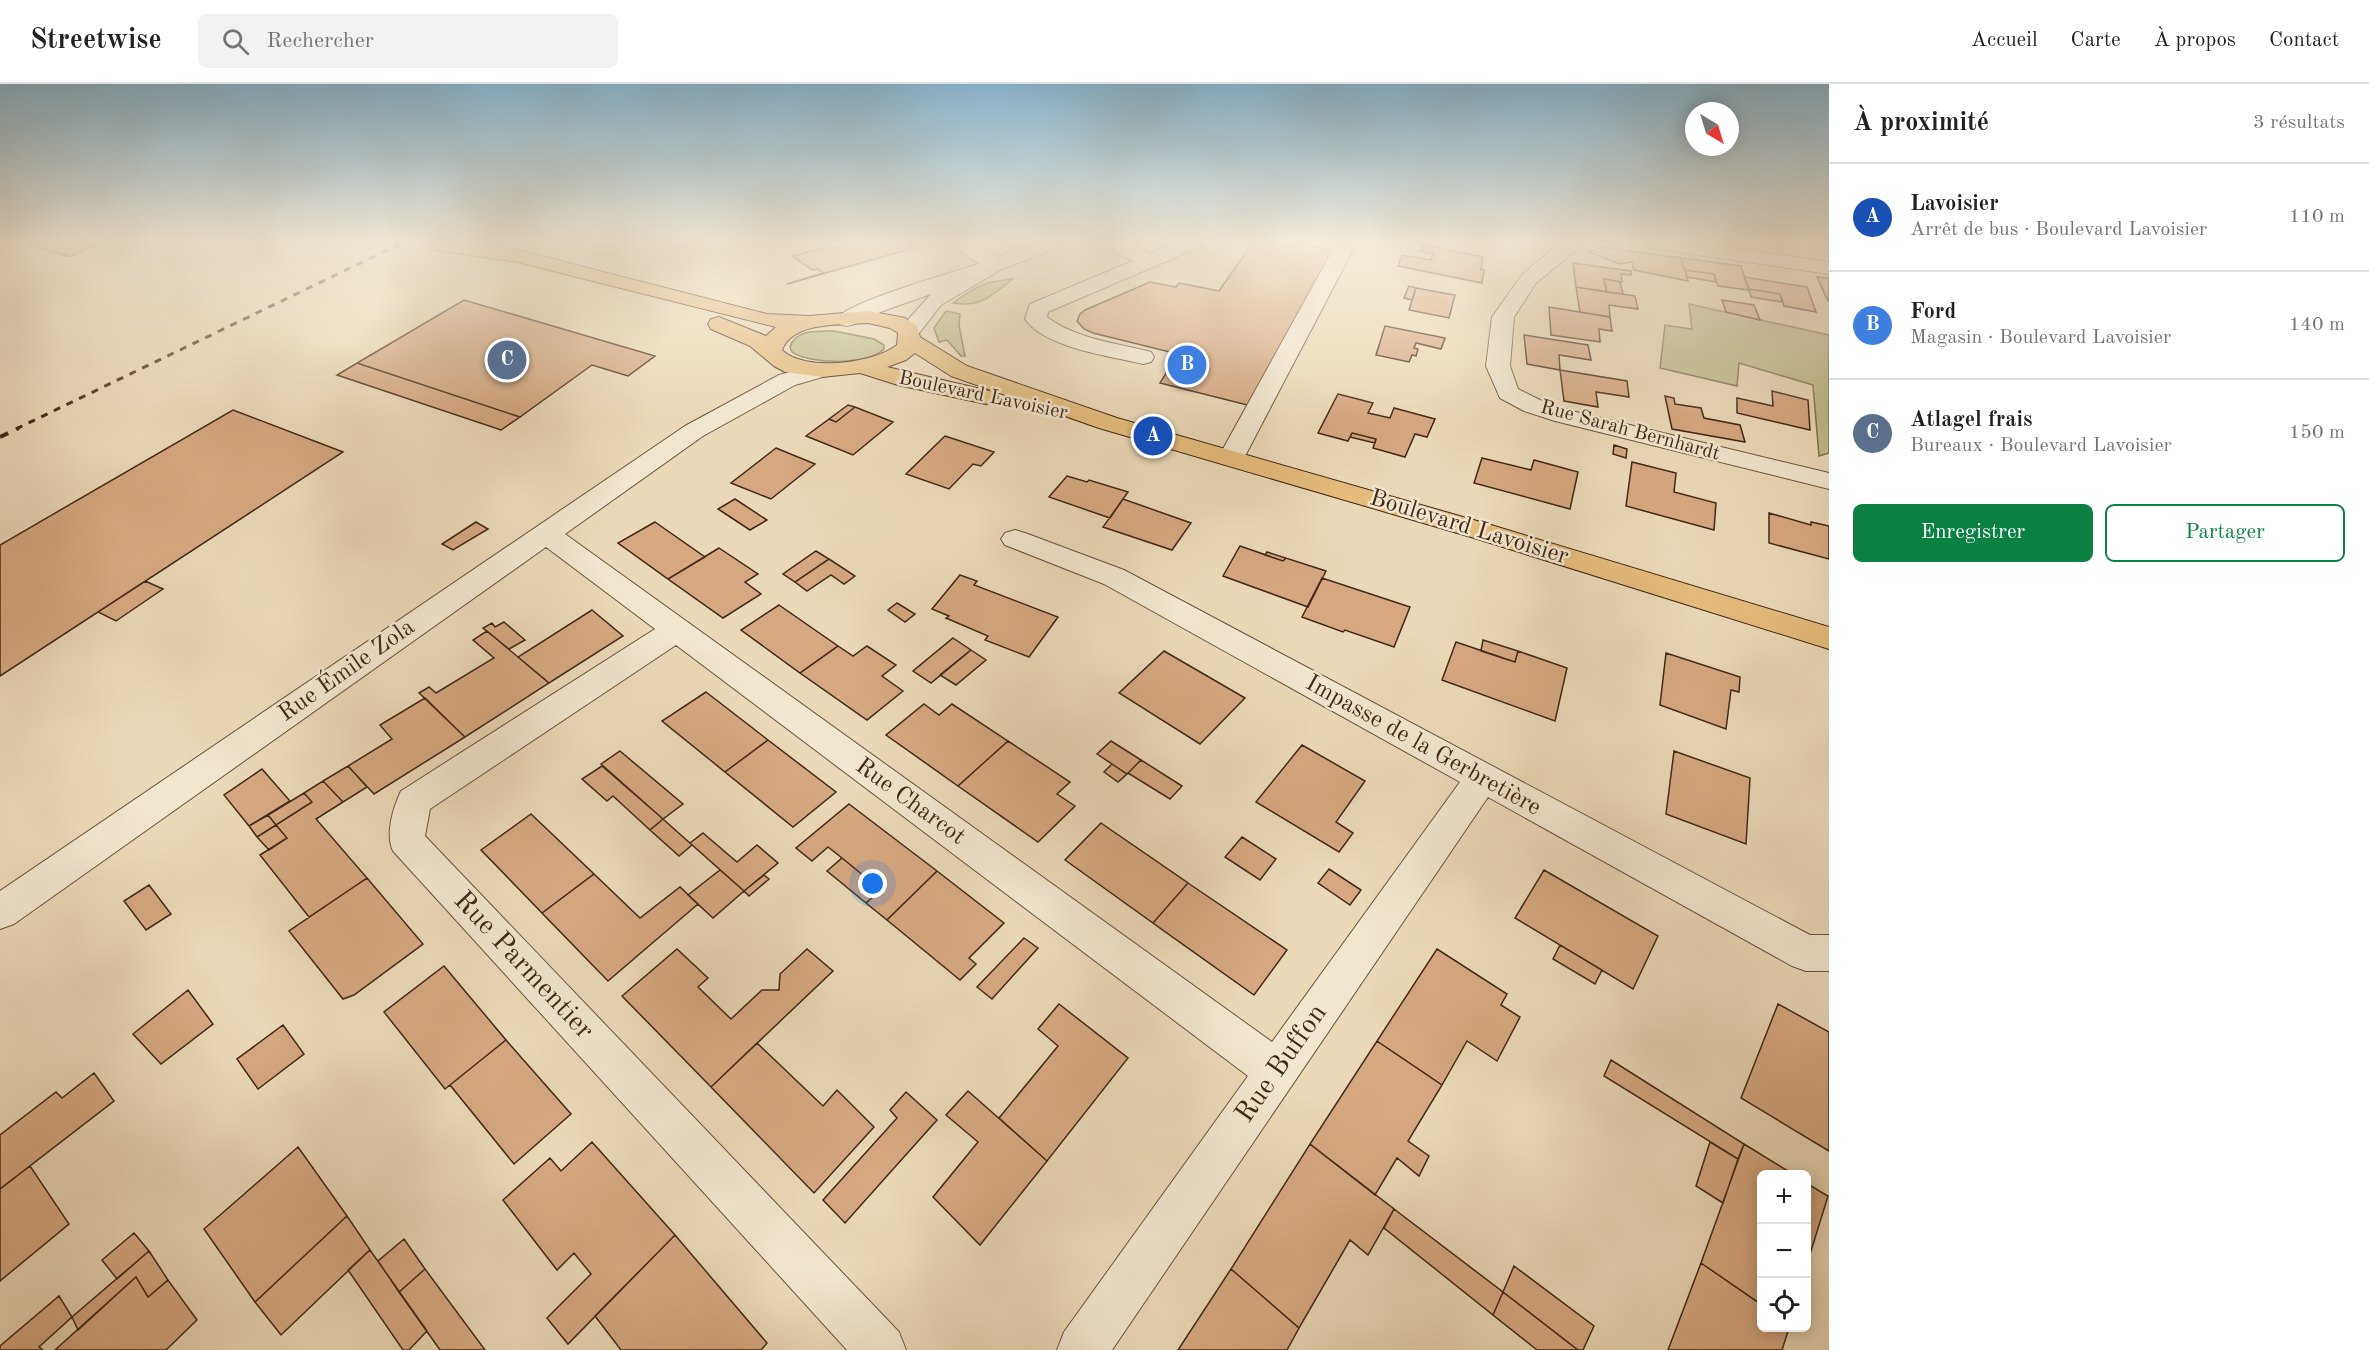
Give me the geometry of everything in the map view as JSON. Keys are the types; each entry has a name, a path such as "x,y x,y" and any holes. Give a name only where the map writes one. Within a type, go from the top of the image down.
{"main road":[{"name":"Boulevard Lavoisier","path":"635,301 724,325 800,368 818,370 859,366 894,358 906,349 909,335"},
{"name":"Boulevard Lavoisier","path":"693,301 767,320 812,323"},
{"name":"Boulevard Lavoisier","path":"775,355 776,338 788,329 812,323 868,316 897,323 909,335 959,371 1108,423 1481,531 1829,638"},
{"name":"Boulevard Lavoisier","path":"859,366 898,378 1108,423"}],"street":[{"path":"847,319 889,301"},
{"path":"909,335 934,301"},
{"path":"1053,301 1038,309 1036,319 1045,328 1143,357"},
{"path":"1231,458 1315,301"},
{"name":"Rue Sarah Bernhardt","path":"1514,301 1503,317 1498,366 1502,382 1508,393 1533,406 1564,416 1829,481"},
{"name":"Rue Émile Zola","path":"694,431 775,355"},
{"name":"Rue Émile Zola","path":"0,912 694,431 787,380 818,370"},
{"name":"Rue Charcot","path":"545,533 1276,1071"},
{"name":"Impasse de la Gerbretière","path":"1016,539 1114,577 1806,953 1829,953"},
{"name":"Rue Parmentier","path":"676,630 414,801 406,840 881,1350"},
{"name":"Rue Buffon","path":"1082,1350 1482,778"}],"shaded area":[{"path":"956,301 981,301 972,304 953,303"},
{"path":"1689,304 1829,335 1829,453 1819,456 1813,385 1739,363 1737,386 1660,368 1665,325 1692,329"},
{"path":"946,311 960,314 959,325 965,356 961,356 947,340 939,342 934,328"},
{"path":"834,331 874,339 884,345 884,349 866,358 839,361 812,359 792,352 790,347 793,341 802,334"}],"building":[{"path":"462,301 655,356 628,376 592,365 520,417 357,363"},
{"path":"1106,301 1307,301 1251,406 1160,383 1178,354 1084,329 1077,321 1085,310"},
{"path":"1412,301 1453,301 1449,318 1409,310"},
{"path":"1578,301 1636,301 1638,309 1609,305 1610,317 1580,312"},
{"path":"1722,301 1754,305 1760,320 1726,312"},
{"path":"1782,301 1812,301 1816,312 1784,306"},
{"path":"1549,307 1610,317 1612,331 1599,329 1600,342 1551,335"},
{"path":"1385,326 1445,338 1441,349 1416,343 1414,348 1418,349 1416,356 1412,355 1409,362 1376,355"},
{"path":"1524,335 1588,345 1591,360 1559,355 1560,370 1527,364"},
{"path":"357,363 520,417 501,430 337,375"},
{"path":"1560,370 1627,381 1629,397 1596,392 1598,407 1564,401"},
{"path":"1772,391 1808,400 1810,430 1737,413 1737,398 1773,406"},
{"path":"1338,394 1373,403 1368,413 1390,418 1394,408 1435,419 1427,437 1415,434 1405,457 1373,448 1376,439 1352,433 1348,441 1318,433"},
{"path":"1665,396 1674,398 1675,404 1701,408 1704,418 1740,425 1745,442 1672,429"},
{"path":"848,405 855,407 836,422 829,419"},
{"path":"855,407 893,422 853,455 806,436 829,419 836,422"},
{"path":"233,410 343,452 0,676 0,545"},
{"path":"1352,433 1376,439 1375,443 1350,437"},
{"path":"945,436 994,452 981,466 973,464 949,489 906,474"},
{"path":"1614,445 1627,449 1626,458 1613,454"},
{"path":"776,448 815,464 771,499 731,483"},
{"path":"1482,458 1531,470 1534,460 1578,472 1570,509 1474,483"},
{"path":"1632,462 1676,473 1674,492 1716,503 1714,530 1626,506"},
{"path":"1067,476 1128,492 1110,518 1049,497"},
{"path":"735,499 767,520 750,530 718,509"},
{"path":"1123,499 1191,523 1172,550 1103,527"},
{"path":"1769,513 1811,525 1811,522 1829,526 1829,559 1769,543"},
{"path":"476,522 488,529 453,550 442,544"},
{"path":"655,522 705,557 668,579 618,543"},
{"path":"1240,546 1283,561 1286,558 1326,571 1308,607 1223,576"},
{"path":"719,548 758,574 745,582 761,594 723,618 668,579"},
{"path":"816,551 829,559 795,582 783,574"},
{"path":"1267,552 1286,558 1283,561 1265,555"},
{"path":"829,559 855,576 844,584 831,575 807,591 795,582"},
{"path":"960,575 977,581 974,585 1058,617 1029,657 985,640 988,636 946,618 949,616 932,609"},
{"path":"1322,578 1410,607 1394,647 1302,617"},
{"path":"145,581 163,589 116,621 98,612"},
{"path":"897,603 915,614 905,622 888,610"},
{"path":"779,605 838,646 800,673 741,630"},
{"path":"592,610 623,636 549,683 518,657"},
{"path":"504,622 525,640 509,649 483,628 492,623 495,627"},
{"path":"487,631 549,683 465,737 419,693 429,687 436,693 494,658 473,640"},
{"path":"953,638 971,650 931,683 913,671"},
{"path":"1483,640 1518,651 1515,662 1481,651"},
{"path":"1456,642 1515,662 1518,651 1567,668 1555,721 1442,680"},
{"path":"838,646 853,656 867,646 896,665 882,676 903,691 867,720 800,673"},
{"path":"971,650 986,660 956,685 940,675"},
{"path":"1164,651 1245,698 1200,744 1119,693"},
{"path":"1666,653 1740,677 1739,692 1731,690 1726,729 1660,705"},
{"path":"706,692 768,740 725,772 662,721"},
{"path":"425,698 465,737 374,794 348,766 392,739 380,725"},
{"path":"924,704 939,715 952,704 1008,741 958,786 886,735"},
{"path":"768,740 836,792 793,827 725,772"},
{"path":"1008,741 1070,782 1057,794 1075,806 1038,842 958,786"},
{"path":"1111,741 1141,760 1127,774 1097,754"},
{"path":"1302,745 1365,781 1336,822 1353,833 1339,852 1256,802"},
{"path":"620,751 683,804 663,819 601,764"},
{"path":"1674,751 1750,778 1746,844 1666,814"},
{"path":"1141,760 1182,786 1170,799 1128,773"},
{"path":"1112,764 1127,774 1118,782 1104,772"},
{"path":"348,766 367,787 343,802 323,781"},
{"path":"602,766 663,819 650,830 613,796 607,801 582,779"},
{"path":"262,769 290,801 249,826 224,795"},
{"path":"323,781 343,802 316,819 367,878 309,917 260,855 287,838 276,825 312,802 304,793"},
{"path":"304,793 312,802 276,825 268,815"},
{"path":"849,804 937,871 887,920 866,903 881,890 842,858 828,847 812,861 796,848"},
{"path":"531,814 594,874 542,913 481,850"},
{"path":"268,815 276,825 257,837 249,826"},
{"path":"663,819 692,845 679,856 650,830"},
{"path":"1101,823 1188,883 1153,923 1065,860"},
{"path":"276,825 287,838 269,850 257,837"},
{"path":"703,833 737,862 757,845 778,863 744,891 690,843"},
{"path":"1242,837 1276,859 1260,880 1225,857"},
{"path":"842,858 881,890 866,903 827,871"},
{"path":"1329,869 1361,890 1350,905 1318,883"},
{"path":"720,870 744,891 713,918 688,895"},
{"path":"1544,870 1658,936 1633,989 1515,918"},
{"path":"937,871 1004,923 969,958 976,964 960,980 887,920"},
{"path":"594,874 640,918 680,887 698,904 608,981 542,913"},
{"path":"764,875 769,879 749,896 744,891"},
{"path":"367,878 423,944 354,995 343,999 289,931"},
{"path":"1188,883 1287,950 1254,995 1153,923"},
{"path":"149,885 171,914 146,930 124,901"},
{"path":"1024,938 1038,948 992,999 977,987"},
{"path":"1560,945 1602,970 1595,984 1553,959"},
{"path":"677,949 708,978 698,987 731,1019 762,990 779,990 780,974 807,949 833,971 711,1087 622,996"},
{"path":"1437,949 1507,994 1501,1005 1520,1017 1497,1061 1467,1041 1442,1085 1377,1041"},
{"path":"444,966 506,1040 445,1089 384,1012"},
{"path":"188,990 213,1024 161,1064 133,1034"},
{"path":"1059,1004 1128,1058 1047,1161 999,1118 1058,1046 1038,1029"},
{"path":"1778,1004 1829,1032 1829,1151 1741,1098"},
{"path":"283,1025 304,1054 258,1089 237,1059"},
{"path":"506,1040 571,1114 514,1164 450,1085"},
{"path":"1377,1041 1442,1085 1408,1141 1429,1156 1419,1176 1397,1158 1375,1195 1310,1144"},
{"path":"757,1043 823,1106 837,1090 874,1127 814,1193 711,1087"},
{"path":"1611,1060 1744,1144 1738,1159 1604,1076"},
{"path":"94,1073 114,1101 0,1189 0,1135 56,1092 62,1098"},
{"path":"968,1091 1047,1161 980,1245 933,1197 978,1142 946,1115"},
{"path":"906,1092 937,1120 845,1223 823,1200 897,1118 890,1110"},
{"path":"592,1142 675,1235 568,1344 547,1318 591,1274 574,1253 557,1270 503,1200 550,1158 561,1171"},
{"path":"1710,1142 1738,1159 1723,1203 1696,1186"},
{"path":"1310,1144 1394,1209 1368,1255 1350,1240 1299,1328 1231,1269"},
{"path":"1744,1144 1786,1170 1757,1170 1757,1302 1701,1263"},
{"path":"298,1147 347,1216 255,1302 204,1229"},
{"path":"30,1166 69,1224 0,1281 0,1189"},
{"path":"1811,1186 1828,1196 1811,1251"},
{"path":"1394,1209 1503,1292 1493,1315 1384,1228"},
{"path":"347,1216 370,1250 281,1335 255,1302"},
{"path":"134,1233 149,1251 117,1279 102,1260"},
{"path":"675,1235 767,1343 761,1350 621,1350 595,1316"},
{"path":"404,1239 425,1269 399,1292 378,1261"},
{"path":"370,1250 427,1331 409,1350 403,1350 348,1270"},
{"path":"149,1251 168,1280 148,1297 136,1277 78,1330 72,1317"},
{"path":"1701,1263 1757,1302 1757,1332 1788,1332 1782,1350 1668,1350"},
{"path":"1514,1266 1594,1326 1583,1350 1578,1350 1503,1292"},
{"path":"425,1269 485,1350 440,1350 399,1292"},
{"path":"1231,1269 1299,1328 1287,1350 1178,1350"},
{"path":"136,1277 148,1297 168,1280 197,1320 166,1350 55,1350"},
{"path":"1503,1292 1578,1350 1537,1350 1493,1315"},
{"path":"59,1296 72,1317 39,1347 43,1350 0,1350 0,1346"}],"railway":[{"path":"16,429 281,301"},
{"path":"0,437 19,428"}],"place":[{"name":"Atlagel frais","path":"507,360"},
{"name":"Ford","path":"1187,365"},
{"name":"Lavoisier","path":"1153,436"}]}
